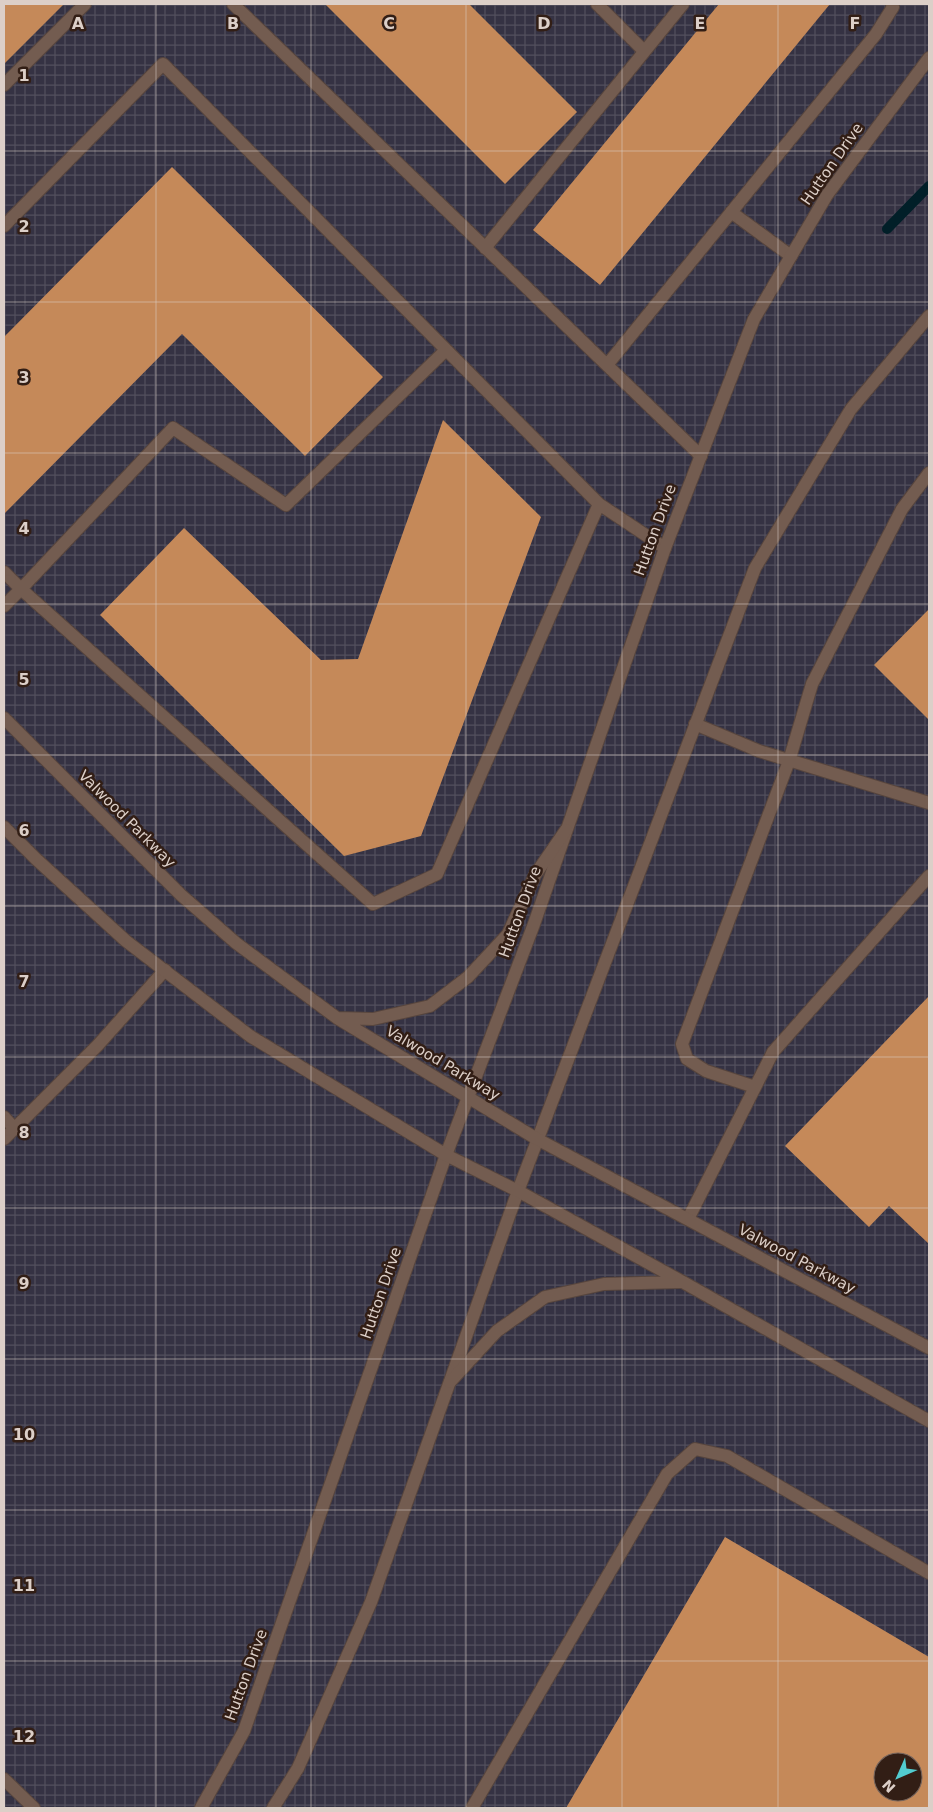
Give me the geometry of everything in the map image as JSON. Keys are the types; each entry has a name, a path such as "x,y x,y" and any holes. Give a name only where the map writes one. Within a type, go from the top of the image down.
{"street":[{"path":"4,85 85,4"},
{"path":"233,4 701,456"},
{"path":"597,4 644,51"},
{"path":"485,248 683,4"},
{"path":"607,365 876,34 893,7 892,4"},
{"name":"Hutton Drive","path":"200,1808 244,1731 446,1155 534,924 665,548 754,319 827,195 929,58"},
{"path":"4,226 163,64 599,504 665,548"},
{"path":"731,212 791,256"},
{"path":"273,1808 298,1768 371,1602 537,1139 755,568 851,409 929,316"},
{"path":"4,606 173,428 286,505 446,350"},
{"path":"755,1087 706,1070 687,1059 682,1044 789,761 812,684 902,509 929,473"},
{"path":"4,572 373,904 437,874 599,504"},
{"name":"Valwood Parkway","path":"4,718 181,895 236,943 337,1018 537,1139 929,1348"},
{"path":"696,724 759,751 929,803"},
{"path":"4,827 36,859 120,935 250,1036 446,1155 518,1192 929,1421"},
{"path":"337,1018 373,1019 430,1006 468,977 508,934 535,875 566,830"},
{"path":"688,1219 773,1052 929,876"},
{"path":"4,1139 98,1046 165,970"},
{"path":"4,1117 14,1128"},
{"path":"450,1382 496,1331 545,1297 604,1284 681,1282"},
{"path":"472,1808 667,1474 695,1449 728,1456 929,1573"},
{"path":"4,1779 34,1808"}],"shaded area":[{"path":"4,4 929,4 929,1808 4,1808"}],"building":[{"path":"4,4 64,4 4,64"},
{"path":"325,4 469,4 577,112 505,184"},
{"path":"719,4 830,4 600,285 533,230"},
{"path":"172,167 383,377 305,456 182,334 4,514 4,337"},
{"path":"443,420 541,517 421,836 344,856 100,615 184,528 321,660 358,659"},
{"path":"929,609 929,720 874,665"},
{"path":"929,996 929,1244 889,1206 869,1227 785,1146"},
{"path":"725,1537 929,1657 929,1808 566,1808"}],"waterway":[{"path":"887,229 929,186"}]}
